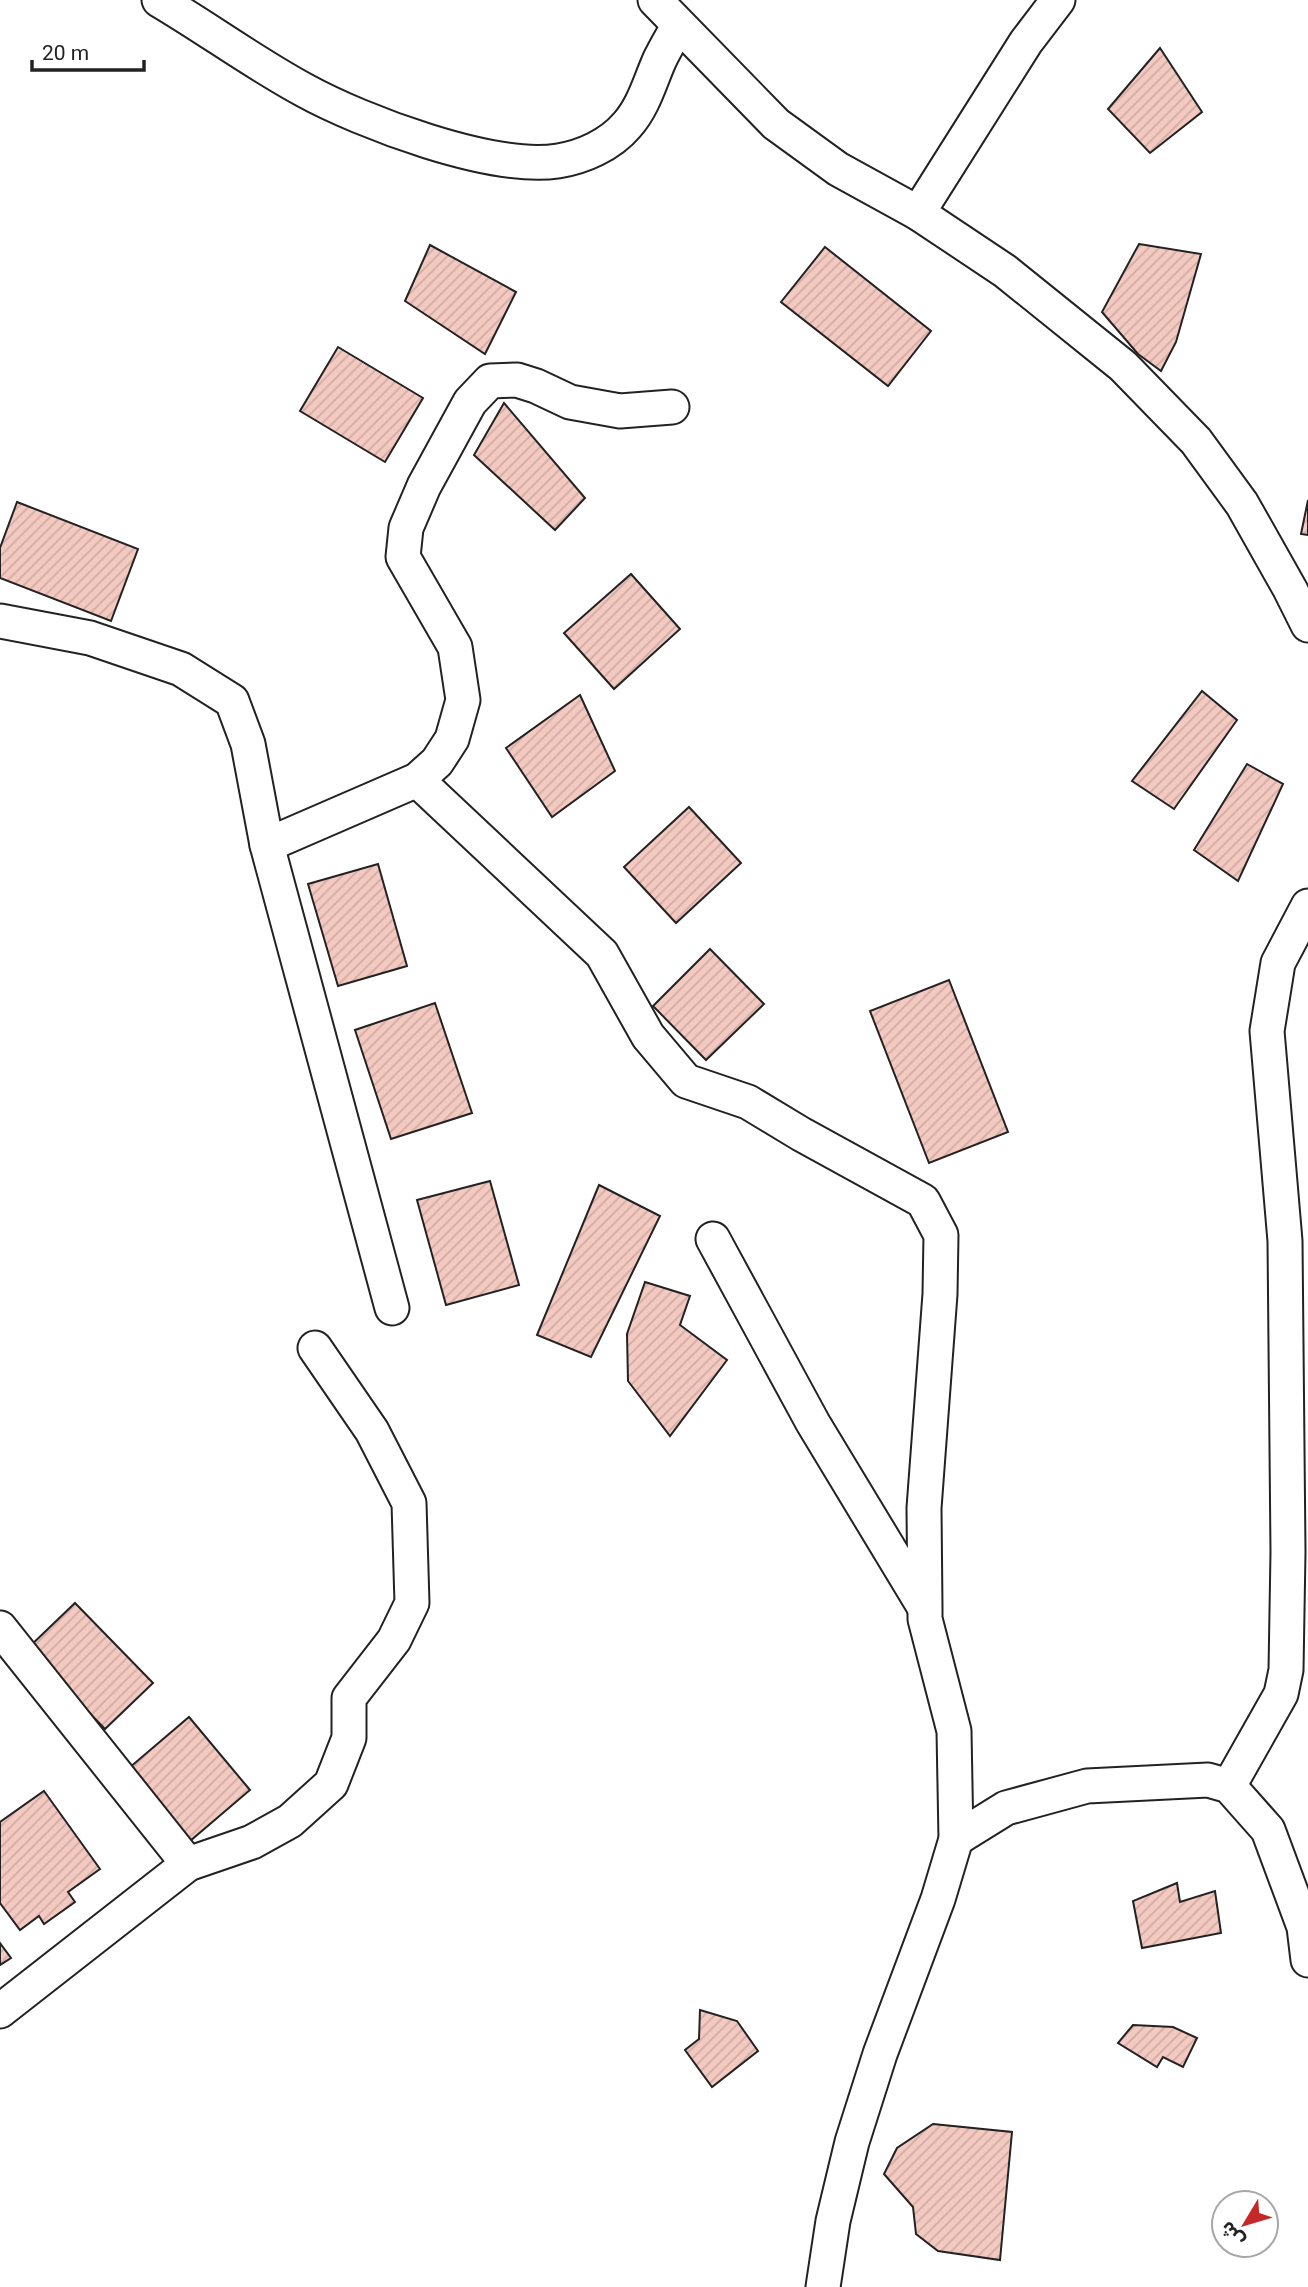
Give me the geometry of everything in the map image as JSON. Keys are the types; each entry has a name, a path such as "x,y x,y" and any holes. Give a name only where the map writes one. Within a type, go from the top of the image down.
{"street":[{"path":"159,0 250,59 306,91 371,122 446,146 513,161 557,161 594,151 627,126 644,99 660,58 678,26"},
{"path":"655,0 776,124 838,169 918,213 1005,271 1123,366 1196,441 1242,504 1308,625"},
{"path":"918,213 1026,42 1058,0"},
{"path":"267,845 416,780 437,762 452,739 463,700 455,647 403,556 405,528 424,486 470,402 490,381 517,380 570,402 620,411 672,407"},
{"path":"0,621 90,638 181,668 232,701 248,744 267,845 392,1308"},
{"path":"416,780 602,954 648,1037 686,1081 748,1102 923,1201 941,1235 940,1294 924,1508 925,1619 954,1731 956,1839 939,1899 880,2054 852,2142 833,2221 823,2287"},
{"path":"1228,1786 1282,1694 1286,1670 1288,1552 1285,1241 1267,1031 1278,962 1308,906"},
{"path":"713,1239 813,1423 925,1607"},
{"path":"0,2011 188,1864 252,1842 290,1821 331,1784 349,1738 349,1698 394,1640 412,1603 409,1503 372,1431 315,1348"},
{"path":"0,1628 188,1864"},
{"path":"956,1839 1006,1808 1087,1786 1208,1780 1228,1786 1268,1830 1304,1927 1308,1960"}],"building":[{"path":"1160,48 1202,112 1150,153 1108,109"},
{"path":"1139,244 1201,254 1176,342 1161,371 1138,354 1102,312"},
{"path":"430,245 516,292 485,354 405,301"},
{"path":"825,247 931,331 888,386 781,302"},
{"path":"338,347 423,398 385,462 300,411"},
{"path":"504,403 585,498 555,530 474,455"},
{"path":"1308,500 1308,535 1301,534"},
{"path":"17,502 138,549 111,621 0,578 0,548"},
{"path":"631,574 680,629 614,689 564,633"},
{"path":"1202,691 1237,720 1174,809 1132,781"},
{"path":"580,695 615,771 552,817 506,748"},
{"path":"1247,764 1283,784 1238,881 1194,850"},
{"path":"689,807 741,863 676,923 624,867"},
{"path":"378,864 407,966 338,986 308,884"},
{"path":"710,949 764,1004 706,1060 653,1006"},
{"path":"949,980 1008,1132 929,1163 870,1011"},
{"path":"435,1003 472,1113 391,1139 355,1030"},
{"path":"490,1181 519,1285 446,1305 417,1200"},
{"path":"599,1185 660,1216 591,1357 537,1335"},
{"path":"645,1282 690,1296 680,1325 727,1360 670,1436 628,1381 627,1334"},
{"path":"75,1603 153,1683 105,1729 27,1649"},
{"path":"189,1717 250,1790 190,1841 129,1768"},
{"path":"44,1791 100,1869 68,1892 75,1902 44,1924 39,1916 20,1930 0,1903 0,1822"},
{"path":"1177,1883 1180,1902 1215,1891 1221,1933 1142,1948 1133,1901"},
{"path":"0,1943 11,1958 0,1965"},
{"path":"700,2010 737,2021 758,2051 712,2087 685,2050 699,2039"},
{"path":"1133,2025 1173,2027 1197,2038 1183,2067 1163,2057 1157,2067 1118,2043"},
{"path":"933,2124 1012,2132 1000,2260 938,2251 916,2234 913,2207 884,2174 897,2148"}]}
